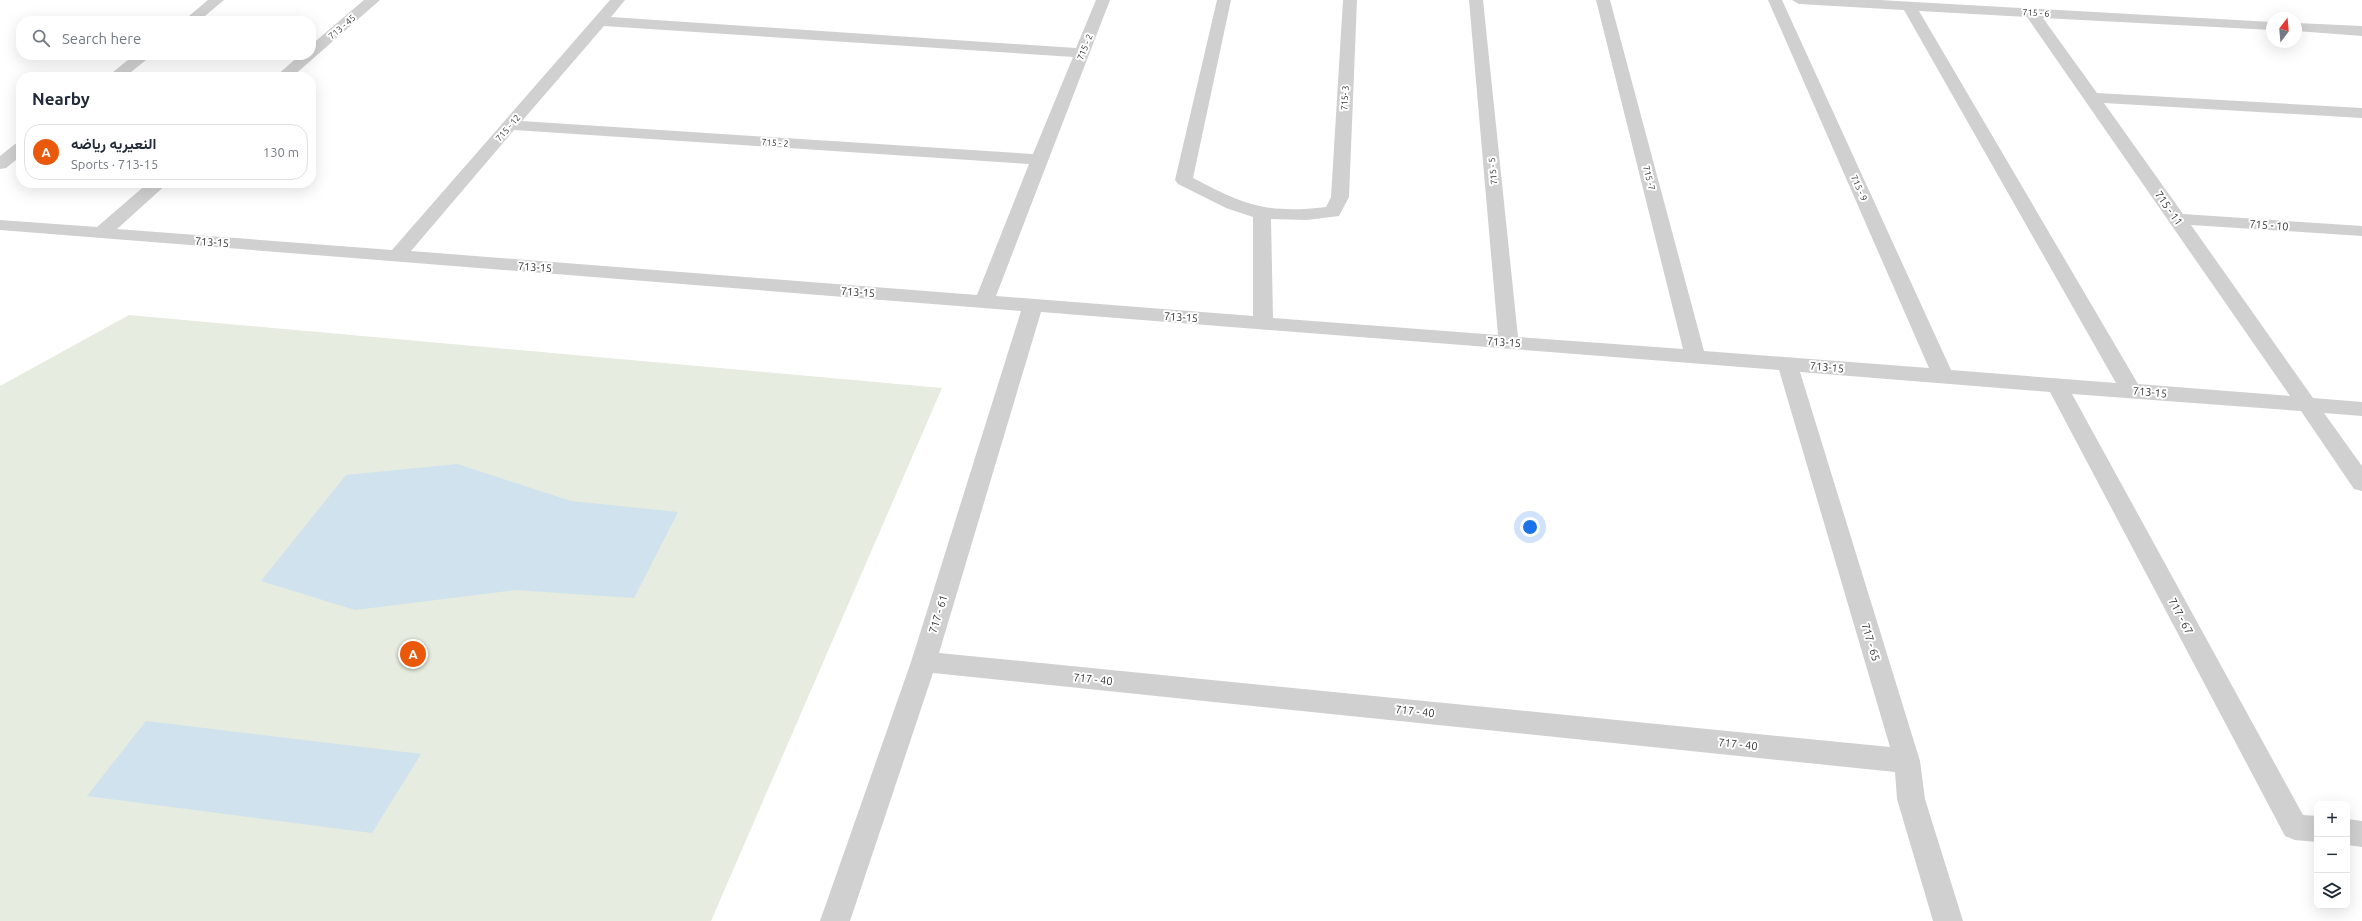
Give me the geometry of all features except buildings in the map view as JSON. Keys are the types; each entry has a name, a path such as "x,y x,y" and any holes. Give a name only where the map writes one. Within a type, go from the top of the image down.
{"street":[{"path":"196,16 217,0"},
{"name":"713 - 45","path":"316,49 374,0"},
{"name":"715 - 12","path":"397,256 618,0"},
{"name":"715 - 2","path":"984,301 1103,0"},
{"path":"1224,0 1184,180 1218,198 1262,213 1263,324"},
{"name":"715- 3","path":"1262,213 1309,215 1333,212 1340,197 1350,0"},
{"name":"715 - 5","path":"1476,0 1509,342"},
{"name":"715 -7","path":"1603,0 1695,357"},
{"name":"715 - 9","path":"1775,0 1943,376"},
{"name":"715 - 6","path":"1799,0 2266,26"},
{"path":"2102,0 2115,17"},
{"path":"1909,6 2131,391"},
{"name":"715 - 11","path":"2032,13 2306,404"},
{"path":"600,21 1082,53"},
{"path":"2302,27 2362,31"},
{"path":"122,72 137,60"},
{"name":"713 - 45","path":"289,72 303,60"},
{"path":"2092,98 2362,113"},
{"name":"715 - 2","path":"510,125 1040,160"},
{"path":"0,164 16,152"},
{"path":"101,233 153,188"},
{"name":"715 - 10","path":"2176,219 2362,230"},
{"name":"713-15","path":"0,225 2362,409"},
{"name":"717 - 61","path":"835,921 924,662 1033,305"},
{"name":"717 - 65","path":"1787,364 1907,761 1911,800 1948,921"},
{"name":"717 - 67","path":"2057,385 2295,827 2314,829"},
{"path":"2306,404 2362,483"},
{"name":"717 - 40","path":"924,662 1907,761"},
{"path":"2350,832 2362,834"}],"shaded area":[{"path":"129,315 942,388 711,921 0,921 0,386"}],"water":[{"path":"457,464 571,501 678,512 634,598 515,590 355,610 261,581 346,475"},
{"path":"146,721 421,754 372,833 87,796"}],"place":[{"name":"النعيريه رياضه","path":"413,654"}]}
